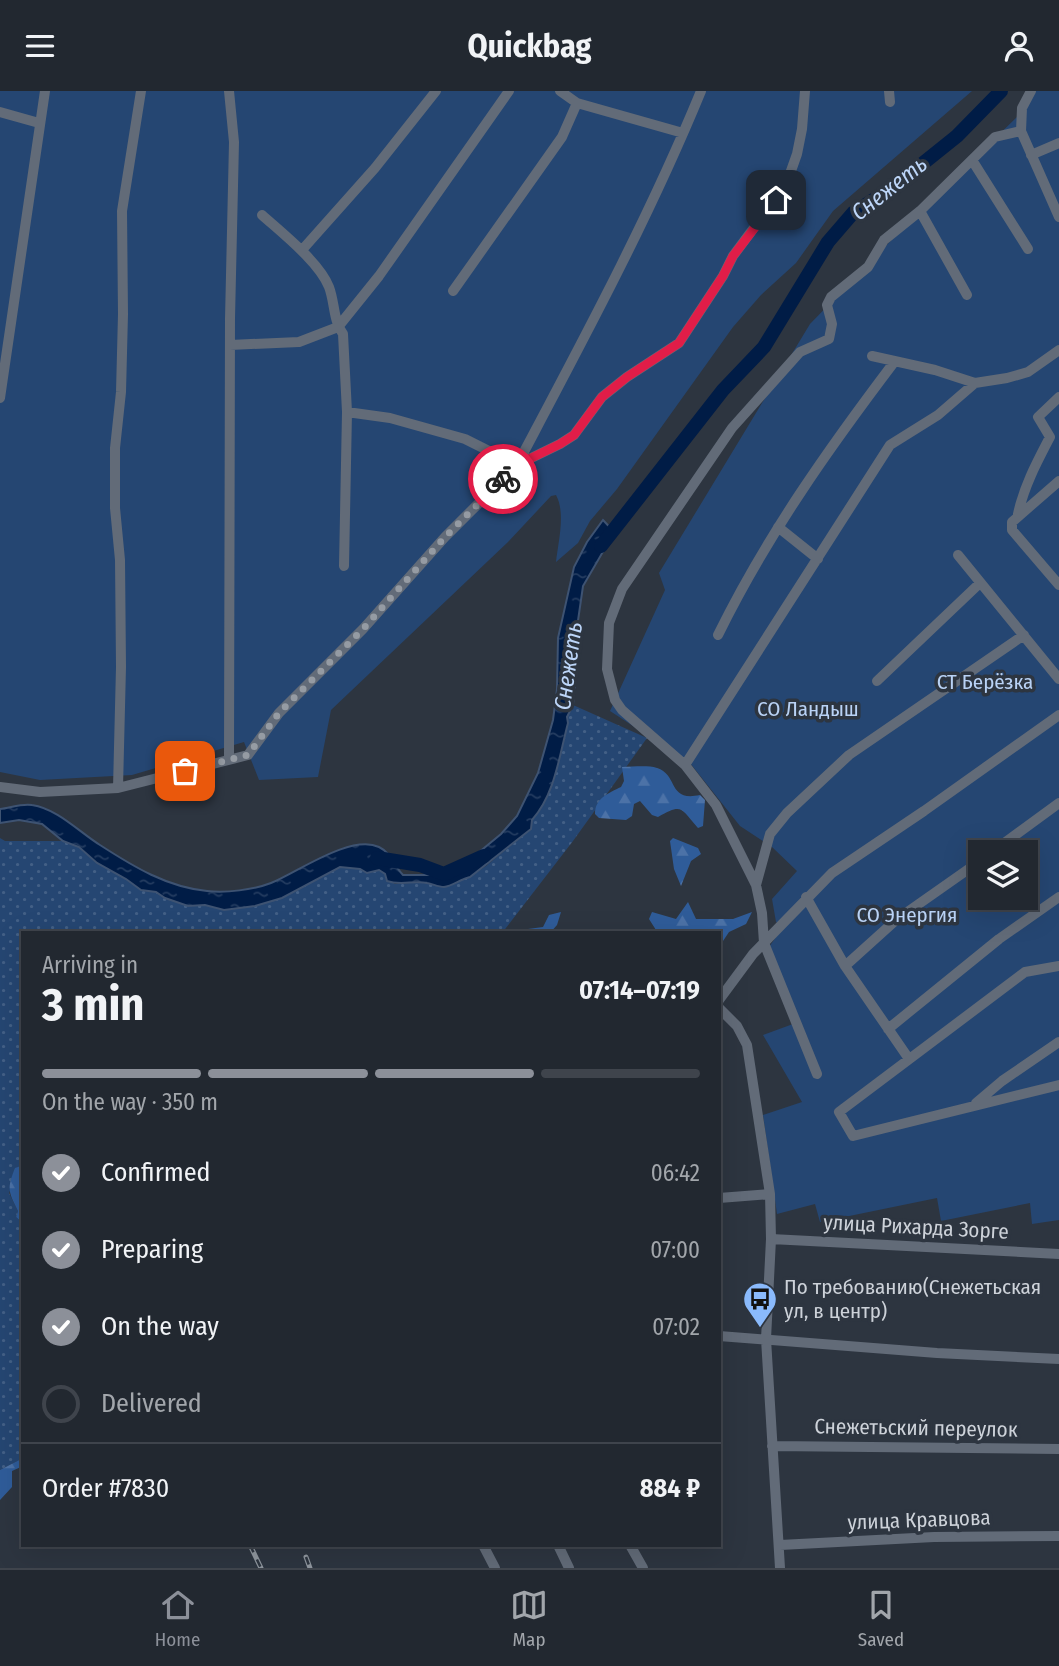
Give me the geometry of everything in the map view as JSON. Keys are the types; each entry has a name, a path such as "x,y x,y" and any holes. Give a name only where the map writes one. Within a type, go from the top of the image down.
{"street":[{"path":"0,398 45,91"},
{"path":"118,788 121,667 120,559 115,508 115,460 121,391 122,211 141,91"},
{"path":"229,91 234,142 230,345 229,760"},
{"path":"302,250 376,168 436,91"},
{"path":"230,345 299,342 338,327 379,276 509,91"},
{"path":"560,91 578,103 684,132"},
{"path":"0,787 40,792 118,788 248,755 279,713 363,629 445,537 517,465 624,260 701,91"},
{"path":"517,465 574,435 602,397 679,343 733,256 786,185 797,154 805,91"},
{"path":"1041,91 1032,91 1022,108 1021,131 1031,155 1055,195 1059,218"},
{"path":"453,292 562,137 578,103"},
{"path":"0,112 39,123"},
{"path":"817,1074 764,943 757,885 716,805 685,765 622,710 615,700 607,669 609,623 622,589 732,428 800,352 829,339 832,324 827,305 831,297 868,267 884,240 920,211 995,137 1021,131"},
{"path":"1031,155 1059,143"},
{"path":"972,160 1028,249"},
{"path":"920,211 967,295"},
{"path":"262,215 302,250 328,286 338,327 343,334 346,412 344,566"},
{"path":"872,356 975,383 1007,379 1028,372 1059,350"},
{"path":"718,635 736,597 778,527 828,450 895,361"},
{"path":"685,765 890,445 938,415 975,383"},
{"path":"1018,514 1022,496 1050,437 1038,417 1059,397"},
{"path":"346,412 390,418 465,439 517,465"},
{"path":"1059,481 1012,521 1012,530 1055,570 1059,585"},
{"path":"778,527 818,559"},
{"path":"958,555 1059,679"},
{"path":"877,681 979,583"},
{"path":"757,885 770,834 787,813 849,755 1024,635"},
{"path":"721,997 753,954 832,873 1059,715"},
{"path":"1008,840 1059,803"},
{"path":"845,966 896,920 968,869"},
{"path":"806,897 845,966 909,1059"},
{"path":"888,1029 999,939 1059,897"},
{"path":"1059,966 1025,972 839,1112 853,1136 1059,1084"},
{"path":"721,1010 737,1026 747,1045 769,1194 771,1239 766,1339 780,1568"},
{"path":"974,1105 1002,1081 1059,1042"},
{"path":"721,1198 769,1194"},
{"name":"улица Рихарда Зорге","path":"771,1239 1059,1254"},
{"path":"721,1336 937,1353 1059,1359"},
{"name":"Снежетьский переулок","path":"772,1446 1059,1449"},
{"name":"улица Кравцова","path":"780,1545 934,1537 1059,1537"},
{"path":"484,1547 495,1568"},
{"path":"559,1547 569,1568"},
{"path":"631,1547 643,1568"}],"green space":[{"path":"0,91 972,91 833,211 796,263 761,295 733,327 617,489 590,521 578,543 556,562 560,510 556,495 551,496 508,542 331,710 318,777 259,780 244,742 132,775 40,780 0,772"},
{"path":"1033,91 1059,91 1059,1220 1032,1224 1030,1203 941,1221 937,1198 820,1222 815,1204 777,1214 763,1115 802,1102 763,1035 793,1024 769,947 783,927 776,922 772,899 797,871 772,847 740,826 690,763 610,711 665,590 659,573 810,324 907,224 1021,113"},
{"path":"573,705 647,738 504,931 21,931 21,1166 9,1193 18,1211 16,1217 21,1221 21,1459 0,1470 0,838 5,841 63,841 79,847 97,863 126,878 141,890 156,892 188,906 204,905 224,910 282,898 340,867 379,870 395,884 425,882 440,887 448,886 458,879 470,877 531,829 532,820 551,787 568,723 567,717"},
{"path":"622,767 657,768 664,771 682,795 700,795 705,800 703,826 698,828 684,812 677,809 658,817 652,815 640,801 634,804 632,816 626,820 599,818 595,814 597,804 621,787 624,781"},
{"path":"673,838 698,848 701,854 691,861 681,886 674,869 670,841"},
{"path":"688,902 696,919 733,919 752,912 746,924 729,932 721,944 721,931 656,931 649,919 652,912 676,919"},
{"path":"561,912 552,931 526,931 543,927 549,915"},
{"path":"21,1166 21,1221 16,1217 18,1211 10,1190 15,1168"},
{"path":"21,1459 21,1467 12,1471 12,1487 0,1500 0,1470"}],"water":[{"path":"603,520 616,534 583,586 573,655 573,705 567,717 568,723 551,787 532,820 531,829 470,877 442,887 422,882 392,882 387,881 385,874 379,870 367,873 360,869 340,867 282,898 255,906 224,910 205,905 188,906 156,892 141,890 97,863 79,847 63,841 42,824 19,820 0,823 0,809 24,805 42,807 151,875 192,889 207,891 222,892 264,885 339,850 367,844 379,847 387,853 403,875 435,875 461,867 501,834 517,816 538,773 553,720 557,689 558,638 574,567"}],"waterway":[{"name":"Снежеть","path":"601,546 723,390 764,347 828,242 853,213 891,189 957,136 1001,91"},
{"name":"Снежеть","path":"377,858 420,865 444,874 484,856"}],"railway":[{"path":"251,1547 261,1568"},
{"path":"306,1557 310,1568"}],"way so far":[{"path":"185,771 248,755 279,713 363,629 445,537 503,479"}],"place":[{"name":"По требованию(Снежетьская ул, в центр)","path":"760,1329"}],"route":[{"path":"503,479 517,465 574,435 602,397 679,343 733,256 776,200"}],"park label":[{"name":"СТ Берёзка","path":"985,682"},
{"name":"СО Ландыш","path":"808,709"},
{"name":"СО Энергия","path":"907,915"}]}
